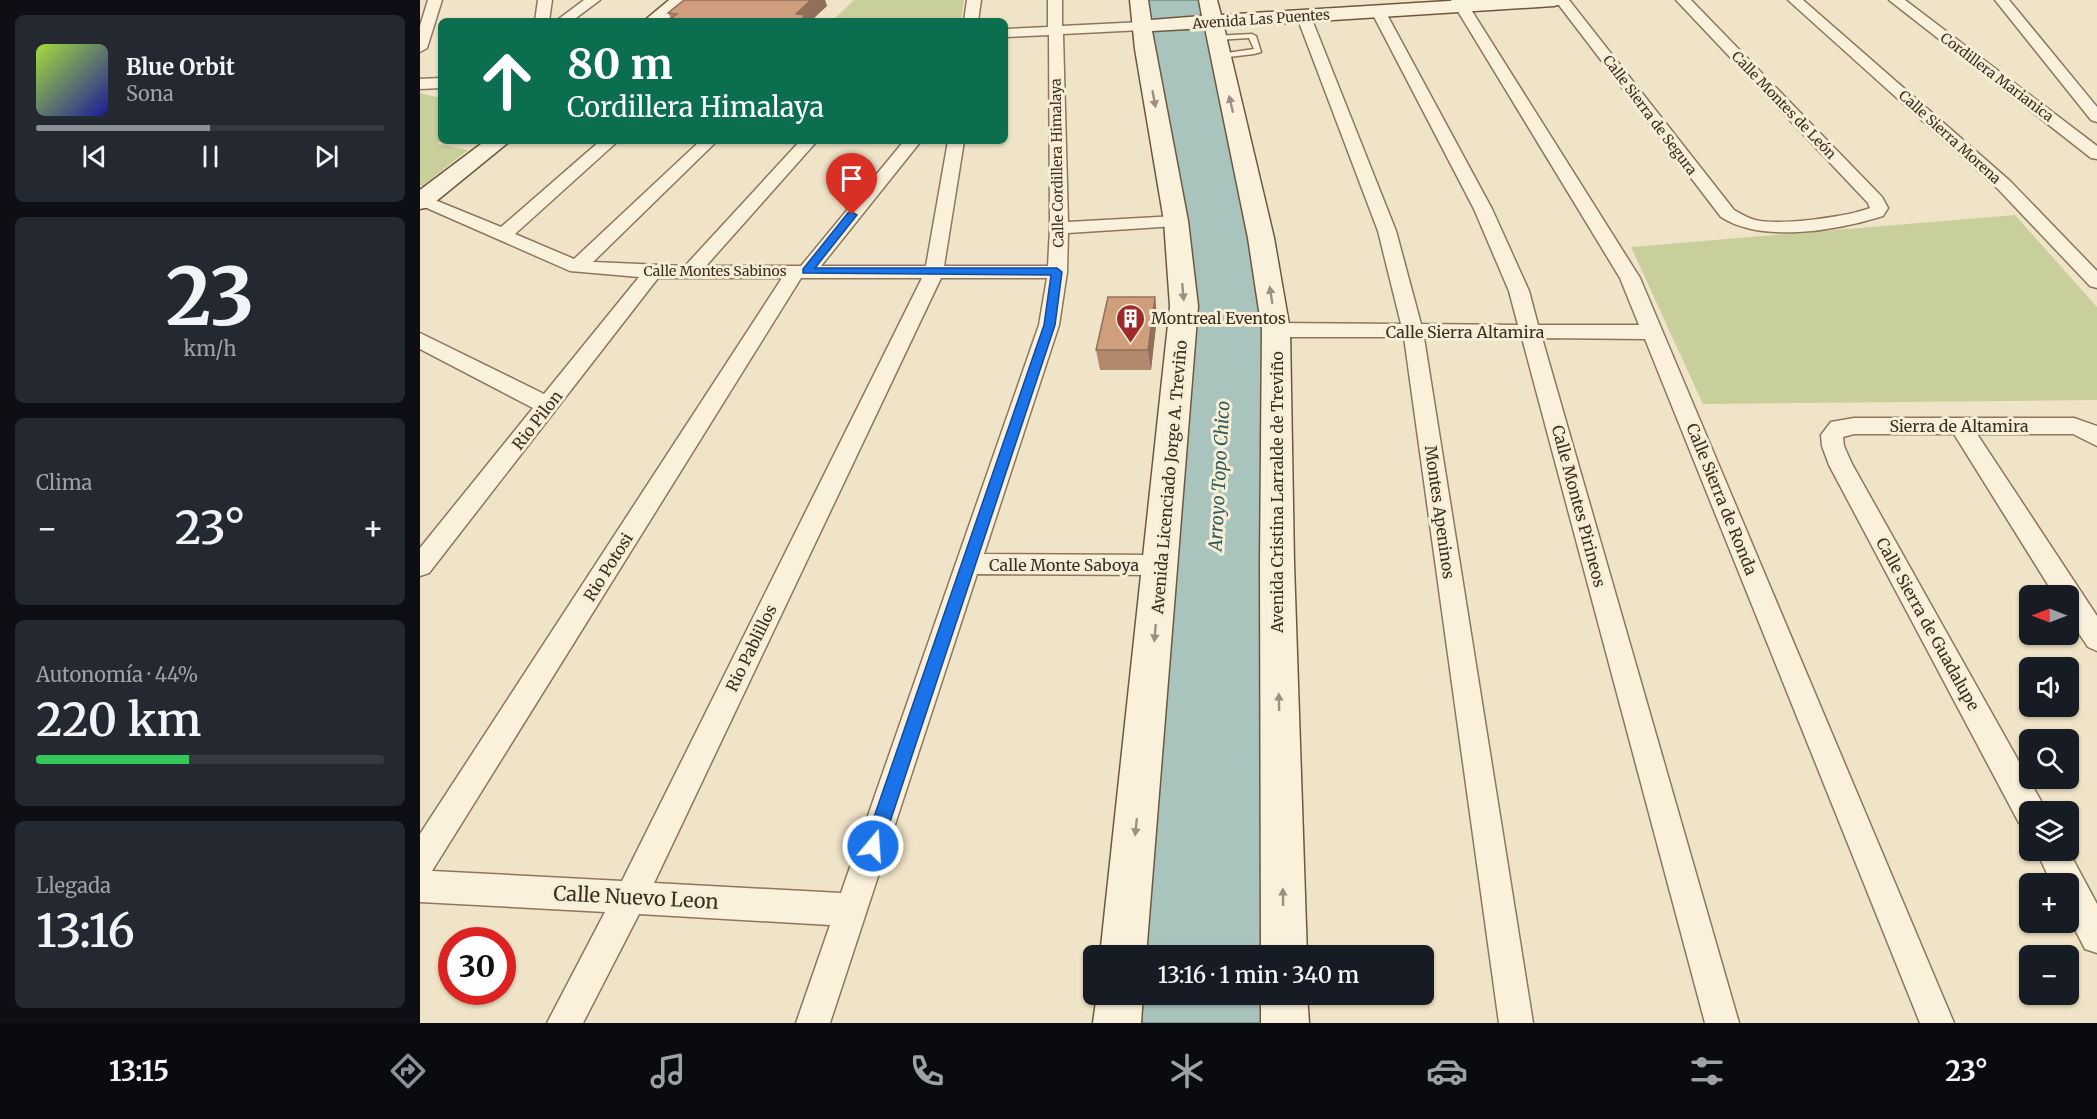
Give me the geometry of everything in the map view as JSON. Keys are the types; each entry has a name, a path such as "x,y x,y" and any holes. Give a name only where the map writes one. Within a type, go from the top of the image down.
{"main road":[{"path":"658,18 681,0"},
{"name":"Avenida Las Puentes","path":"1207,22 1298,7 1554,0"},
{"name":"Avenida Las Puentes","path":"1207,22 1249,28 1298,7"},
{"path":"1150,19 1186,33 1207,22"},
{"name":"Avenida Licenciado Jorge A. Treviño","path":"1124,945 1184,306 1176,221 1150,19"},
{"name":"Avenida Cristina Larralde de Treviño","path":"1207,22 1261,238 1276,330 1276,563 1284,945"},
{"path":"421,200 495,144"},
{"path":"1117,1023 1119,1005"},
{"path":"1284,1005 1285,1023"}],"street":[{"path":"420,48 425,18 435,0"},
{"path":"542,18 545,0"},
{"path":"567,18 593,0"},
{"path":"971,18 974,0"},
{"name":"Calle Cordillera Himalaya","path":"813,1023 1049,325 1057,272 1059,228 1055,0"},
{"name":"Calle Sierra de Segura","path":"1562,0 1724,211 1743,222 1775,226 1860,217 1877,212"},
{"name":"Calle Montes de León","path":"1683,0 1876,201 1879,208 1877,212"},
{"name":"Calle Sierra Morena","path":"1795,0 1997,178 2097,282"},
{"name":"Cordillera Marianica","path":"1896,0 2097,154"},
{"path":"2002,0 2097,117"},
{"name":"Calle Montes Pirineos","path":"1381,3 1483,209 1519,291 1722,1023"},
{"name":"Calle Sierra de Ronda","path":"1460,3 1630,278 1937,1023"},
{"name":"Montes Apeninos","path":"1298,7 1387,231 1413,332 1516,1023"},
{"path":"1008,33 1055,26 1150,19"},
{"path":"1008,23 1055,26"},
{"path":"420,84 438,83"},
{"path":"2069,132 2097,131"},
{"path":"503,235 607,144"},
{"path":"577,267 706,144"},
{"path":"690,272 806,144"},
{"name":"Rio Potosi","path":"420,862 801,271 910,144"},
{"name":"Rio Pablillos","path":"564,1023 631,897 934,272 955,144"},
{"name":"Calle Montes Sabinos","path":"421,200 577,267 653,272 1057,272"},
{"path":"1059,228 1176,221"},
{"name":"Rio Pilon","path":"420,566 653,272"},
{"name":"Calle Sierra Altamira","path":"1276,330 1654,332"},
{"path":"424,348 549,406"},
{"name":"Sierra de Altamira","path":"1832,435 1839,428 1854,426 2074,426 2093,434"},
{"path":"1961,427 2097,639"},
{"name":"Calle Sierra de Guadalupe","path":"1832,435 1833,446 1841,465 2024,801"},
{"name":"Calle Monte Saboya","path":"967,564 1161,565"},
{"path":"2057,861 2097,937"},
{"name":"Calle Nuevo Leon","path":"420,886 851,910"}],"lane":[{"path":"1207,22 1257,51 1249,28"}],"green space":[{"path":"854,0 964,0 961,18 835,18"},
{"path":"420,93 438,97 437,144 468,150 422,186 420,185"},
{"path":"2015,215 2097,307 2097,400 1703,404 1631,247"}],"water":[{"name":"Arroyo Topo Chico","path":"1140,0 1208,0 1261,238 1284,945 1124,945 1180,365"},
{"path":"1119,1005 1284,1005 1285,1023 1117,1023"}],"building":[{"path":"684,0 811,0 796,14 806,15 802,18 671,18 677,14 668,13"},
{"path":"1108,297 1155,297 1148,350 1096,350"}],"place":[{"name":"Montreal Eventos","path":"1130,344"}],"route":[{"path":"852,215 807,271 1057,272 1049,325 873,846"}]}
